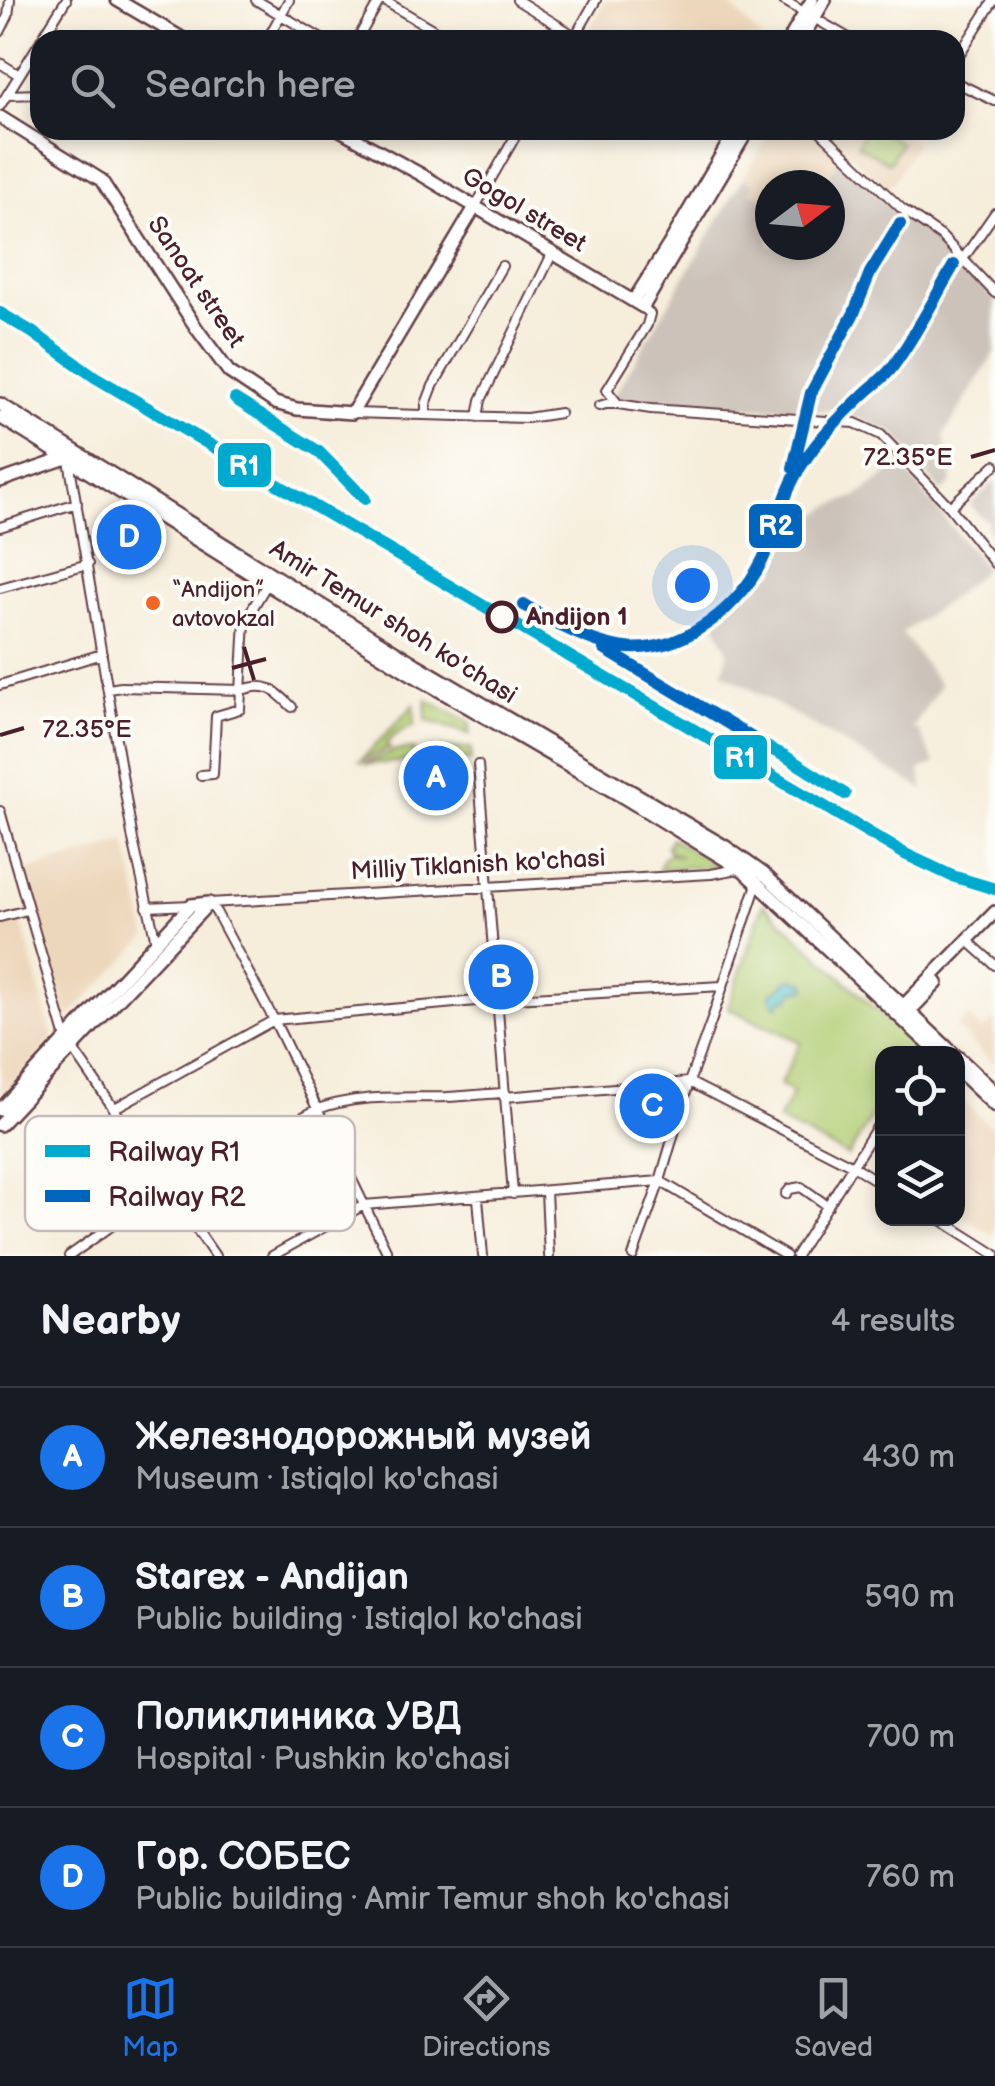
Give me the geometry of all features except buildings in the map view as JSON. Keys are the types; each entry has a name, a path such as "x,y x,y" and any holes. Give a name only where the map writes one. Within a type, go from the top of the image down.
{"main road":[{"path":"117,0 136,5 172,30"},
{"path":"804,30 812,0"},
{"path":"797,30 825,0"},
{"name":"Sanoat street","path":"0,117 30,136"},
{"name":"Sanoat street","path":"37,140 101,180 197,330 229,372 275,403 297,409 352,412"},
{"name":"Gogol street","path":"358,140 638,303"},
{"path":"638,303 686,225 731,140"},
{"path":"686,225 741,140"},
{"path":"352,412 475,207"},
{"name":"Amir Temur shoh ko'chasi","path":"0,404 267,584 684,821 760,878"},
{"name":"Amir Temur shoh ko'chasi","path":"0,417 71,454 414,670"},
{"path":"0,481 71,454"},
{"path":"760,878 946,1046"},
{"path":"0,1126 190,905 208,903"},
{"path":"0,1110 208,903"},
{"path":"971,943 995,912"},
{"path":"905,1011 995,923"},
{"path":"905,1011 928,1046"},
{"path":"965,1064 995,1092"},
{"path":"965,1078 995,1106"}],"street":[{"path":"0,32 10,0"},
{"path":"47,30 66,0"},
{"path":"256,0 306,30"},
{"path":"272,30 289,0"},
{"path":"363,30 382,0 434,30"},
{"path":"579,30 596,0"},
{"path":"782,0 835,30"},
{"path":"965,45 994,0"},
{"path":"522,1 563,30"},
{"path":"0,106 30,57"},
{"path":"0,63 19,75"},
{"path":"965,87 995,101"},
{"path":"6,95 30,94"},
{"path":"475,207 513,140"},
{"path":"830,140 902,209 941,236 995,293"},
{"path":"963,259 995,214"},
{"path":"478,417 481,400 552,254"},
{"path":"426,415 433,386 502,266"},
{"path":"618,404 607,390 650,314 638,303"},
{"path":"599,406 618,404 855,423 881,434 950,507 995,564"},
{"name":"Sanoat street","path":"352,412 534,418 560,414"},
{"path":"71,454 130,820 156,942"},
{"path":"950,507 995,465"},
{"path":"0,528 77,503"},
{"path":"0,588 88,564"},
{"path":"201,775 213,774 216,716 240,710 245,620 267,584"},
{"path":"0,685 102,654"},
{"path":"109,689 274,689 292,708"},
{"path":"478,765 512,1194"},
{"path":"0,811 69,1044 118,1116"},
{"name":"Milliy Tiklanish ko'chasi","path":"208,903 710,874 743,864"},
{"path":"633,1256 760,878"},
{"path":"208,903 274,1020 322,1116"},
{"path":"147,907 190,905"},
{"path":"0,917 27,910"},
{"path":"971,943 995,965"},
{"path":"113,1109 274,1020 497,999 722,986"},
{"path":"303,1116 334,1102 689,1082 875,1180"},
{"path":"796,1256 875,1130"},
{"path":"355,1211 364,1206 660,1181 786,1256"},
{"path":"355,1187 389,1256"},
{"path":"786,1194 800,1187 828,1206"},
{"path":"546,1191 549,1256"},
{"path":"478,1198 483,1256"},
{"path":"951,1226 995,1254"},
{"path":"68,1256 104,1231"},
{"path":"198,1231 215,1256"},
{"path":"272,1256 318,1231"}],"shaded area":[{"path":"606,0 725,0 754,30 588,30"},
{"path":"766,140 824,140 841,156 833,170 755,170 755,193 750,190 754,184 743,178"},
{"path":"836,140 916,142 886,190"},
{"path":"841,156 883,200 942,244 995,299 995,352 944,435 952,482 942,493 894,433 838,411 611,401 743,178 754,184 750,191 755,194 755,260 845,260 845,170 833,170"},
{"path":"901,464 985,569 902,633 940,685 913,728 918,729 935,764 920,770 924,790 723,673 728,650 715,623 765,569 785,540 830,506 858,496"},
{"path":"995,481 995,537 986,526 988,521 970,505"},
{"path":"126,842 147,937 67,1019 26,871"},
{"path":"21,920 53,1040 0,1098 0,926"},
{"path":"968,1016 983,1031 995,1020 995,1066 956,1027"},
{"path":"675,1090 665,1125 633,1130 633,1093"},
{"path":"965,1103 995,1131 995,1237 968,1219"}],"green space":[{"path":"860,140 901,143 889,163 857,145"},
{"path":"427,700 470,722 470,734 426,720"},
{"path":"414,705 415,725 392,738 386,744 390,748 359,762"},
{"path":"471,748 471,760 430,762 429,750"},
{"path":"414,749 414,761 364,764 394,751"},
{"path":"671,838 718,866 659,869 669,854 681,856 669,852"},
{"path":"763,904 915,1046 875,1046 875,1111 848,1156 778,1120 793,1093 780,1084 801,1042 728,1008"}],"water":[{"path":"793,979 806,983 807,988 792,992 790,998 783,998 775,1006 772,992"}],"rail line":[{"name":"R2","path":"793,468 811,393 854,313 870,273 900,224"},
{"name":"R2","path":"524,605 585,637 630,648 676,640 717,616 750,581 762,561 790,486 803,463 839,419 891,369 954,265"},
{"name":"R1","path":"0,313 95,377 905,854 952,876 995,889"},
{"name":"R1","path":"235,399 318,451 365,499"},
{"name":"R2","path":"604,649 754,739"},
{"name":"R1","path":"736,732 785,756 845,794"}],"place":[{"name":"Гор. СОБЕС","path":"129,537"},
{"name":"“Andijon” avtovokzal","path":"153,603"},
{"name":"Andijon 1","path":"502,617"},
{"name":"Железнодорожный музей","path":"436,778"},
{"name":"Starex - Andijan","path":"501,977"},
{"name":"Поликлиника УВД","path":"652,1106"}]}
